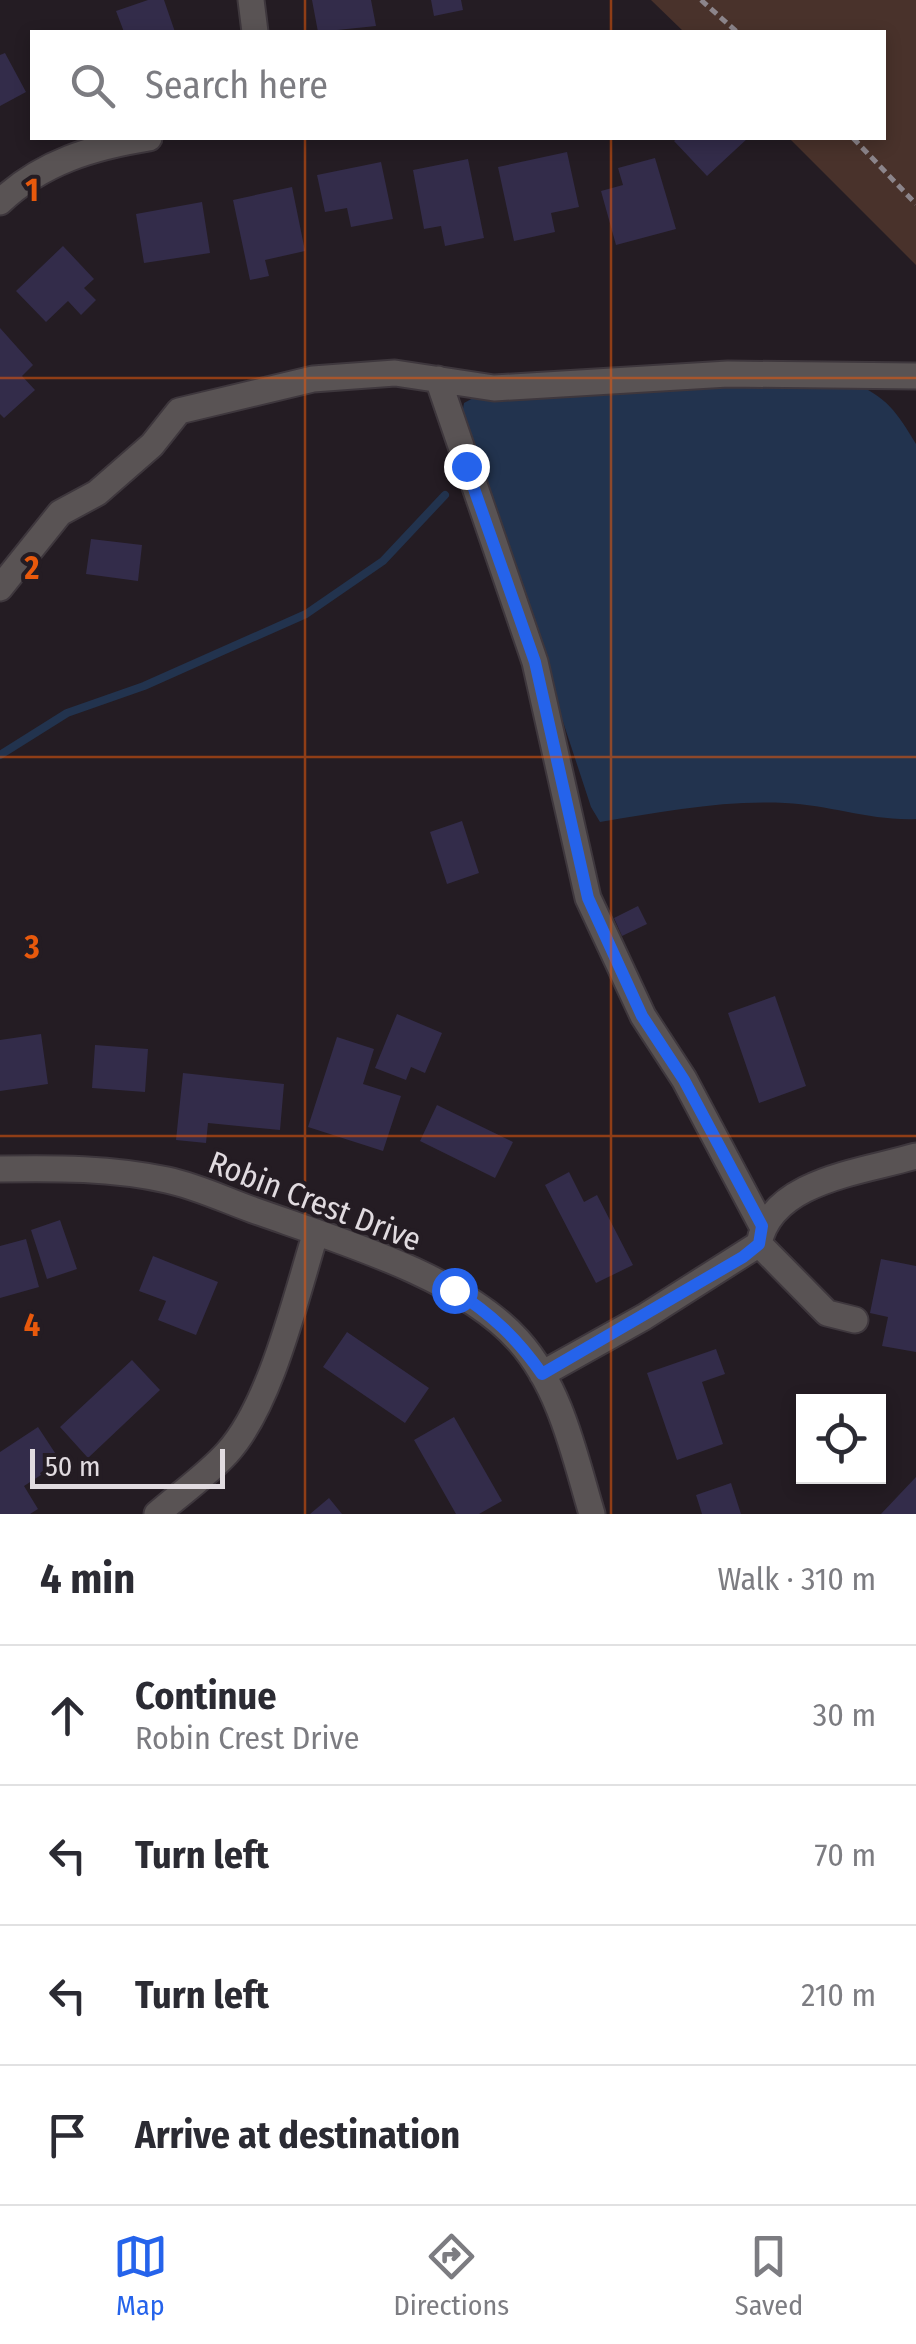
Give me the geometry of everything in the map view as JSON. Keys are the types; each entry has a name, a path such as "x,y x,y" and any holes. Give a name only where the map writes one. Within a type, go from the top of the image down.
{"street":[{"path":"251,0 255,30"},
{"path":"0,202 39,172 74,154 140,140"},
{"path":"0,588 60,513 98,493 152,446 180,411 313,379 395,373 494,388 728,374 916,376"},
{"path":"438,379 535,662 588,898 642,1016 684,1080 761,1235 826,1312 855,1320"},
{"path":"542,1374 644,1317 761,1235 776,1206 809,1187 916,1156"},
{"name":"Robin Crest Drive","path":"0,1169 81,1168 169,1180 316,1232 454,1290 506,1328 542,1374 562,1411 592,1514"},
{"path":"157,1514 227,1453 247,1426 283,1339 316,1232"}],"path":[{"path":"701,0 735,30"},
{"path":"855,140 916,204"}],"shaded area":[{"path":"651,0 916,0 916,265 791,140 886,140 886,30 682,30"}],"water":[{"path":"852,383 874,393 890,407 916,444 916,819 883,818 802,804 739,803 600,822 591,807 462,414 464,403 475,397"}],"building":[{"path":"148,0 164,0 174,30 123,30 116,11"},
{"path":"312,0 371,0 376,26 318,30"},
{"path":"431,0 461,0 463,10 434,16"},
{"path":"5,53 26,92 0,106 0,55"},
{"path":"675,140 746,140 707,176"},
{"path":"567,152 579,207 551,213 555,232 514,241 498,167"},
{"path":"655,158 676,229 616,245 601,191 623,185 618,168"},
{"path":"468,159 484,238 445,246 441,226 424,229 413,170"},
{"path":"381,162 393,219 351,227 347,208 325,212 317,175"},
{"path":"292,187 305,251 265,260 269,276 250,280 233,200"},
{"path":"202,202 210,253 144,263 136,214"},
{"path":"63,246 94,279 84,288 96,300 81,315 68,301 46,322 16,291"},
{"path":"0,328 33,365 22,376 35,390 4,418 0,414"},
{"path":"91,539 142,545 138,581 86,574"},
{"path":"462,821 479,873 447,884 430,832"},
{"path":"638,906 647,924 622,936 614,918"},
{"path":"775,996 806,1086 759,1103 728,1013"},
{"path":"397,1014 442,1033 425,1073 411,1067 406,1080 375,1068"},
{"path":"41,1034 48,1084 0,1091 0,1040"},
{"path":"337,1037 374,1049 363,1084 401,1096 383,1151 308,1127"},
{"path":"95,1045 148,1049 145,1092 92,1088"},
{"path":"183,1073 284,1084 280,1130 208,1123 206,1143 176,1140"},
{"path":"437,1105 513,1142 495,1178 420,1141"},
{"path":"569,1172 584,1202 597,1195 633,1265 596,1283 545,1185"},
{"path":"60,1220 77,1269 47,1279 31,1230"},
{"path":"26,1239 39,1287 0,1298 0,1246"},
{"path":"153,1256 218,1282 196,1335 158,1320 166,1301 139,1291"},
{"path":"881,1259 916,1266 916,1352 882,1346 888,1317 870,1313"},
{"path":"347,1332 429,1388 405,1423 323,1367"},
{"path":"716,1349 725,1374 702,1382 723,1444 677,1460 647,1373"},
{"path":"132,1360 160,1390 88,1458 60,1427"},
{"path":"454,1417 502,1501 479,1514 456,1514 414,1440"},
{"path":"38,1427 61,1462 24,1486 38,1509 30,1514 0,1514 0,1452"},
{"path":"916,1477 916,1514 881,1514"},
{"path":"731,1483 741,1514 702,1514 696,1495"},
{"path":"329,1498 342,1514 310,1514"}],"waterway":[{"path":"0,755 67,713 144,686 306,614 383,561 445,495"}],"route":[{"path":"454,1290 492,1315 520,1342 542,1374 743,1257 759,1244 762,1226 684,1080 642,1016 588,898 535,662 466,466"}]}
